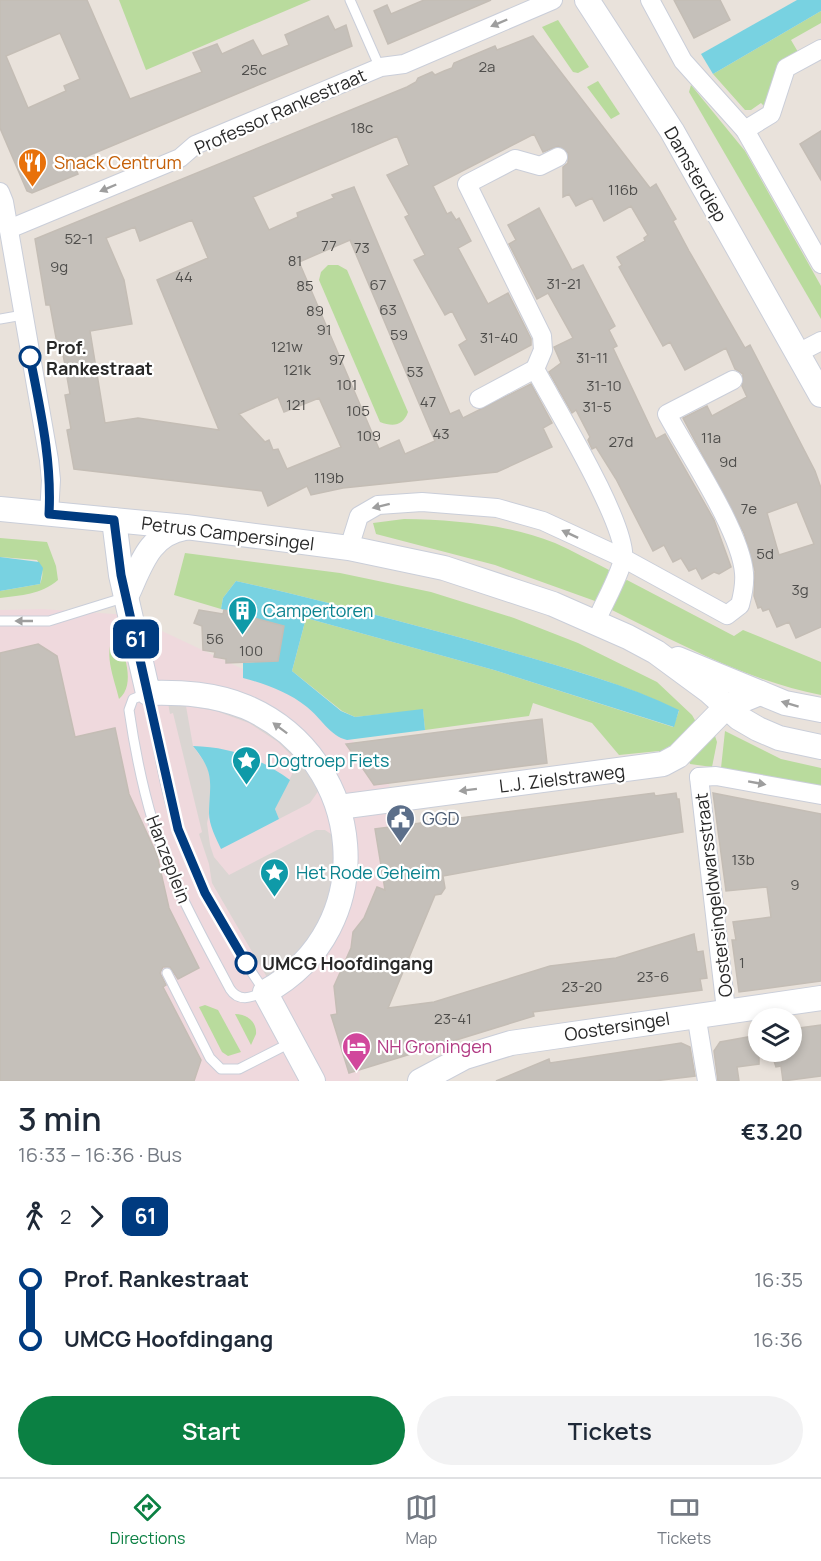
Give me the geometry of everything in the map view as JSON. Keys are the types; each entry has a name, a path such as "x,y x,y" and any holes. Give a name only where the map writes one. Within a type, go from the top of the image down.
{"main road":[{"name":"Damsterdiep","path":"587,0 809,347 821,395"},
{"name":"Damsterdiep","path":"605,0 666,95 809,347 821,373"},
{"name":"Petrus Campersingel","path":"0,508 186,527 350,548 474,577 542,600 596,622 656,652 696,664 785,703 821,710"},
{"name":"Hanzeplein","path":"114,520 126,597 148,693 208,695 248,708 266,718 283,730 311,757 322,772 339,807 344,827 346,868 337,908 323,936 305,960 290,975 265,992 313,1081"},
{"path":"126,597 150,547 167,533 186,527"},
{"name":"Petrus Campersingel","path":"656,652 758,729 779,738 821,747"},
{"path":"672,761 726,707 760,693"},
{"name":"L.J. Zielstraweg","path":"339,807 657,765 672,761"},
{"name":"Oostersingel","path":"430,1079 465,1058 512,1042 821,998"}],"street":[{"name":"Professor Rankestraat","path":"9,229 180,158 195,145 380,68 404,64 553,0"},
{"path":"650,0 683,61 745,130 821,264"},
{"path":"745,130 771,114 786,68 821,49"},
{"path":"479,399 535,369 543,350 542,336 467,184 515,159 540,166 558,157"},
{"path":"0,192 9,229 49,460 51,480 49,514"},
{"path":"535,369 609,508 619,534 623,558 596,622"},
{"path":"350,548 359,516 378,505 434,501 496,508 543,521 623,558 727,615 740,605 745,584 744,570 727,522 667,414 733,380"},
{"name":"Oostersingeldwarsstraat","path":"672,761 699,777 726,1010"},
{"path":"699,777 716,776 821,795"},
{"path":"696,1014 707,1081"}],"lane":[{"path":"350,0 380,68"},
{"path":"0,319 23,315"},
{"path":"0,621 49,621 126,597"},
{"name":"Hanzeplein","path":"148,693 167,783 185,849 218,917 265,992 248,998 233,994 171,872 152,817 129,710 134,699 148,693"},
{"path":"167,973 210,1058 221,1069 238,1069 292,1042"}],"shaded area":[{"path":"43,609 128,615 315,703 388,776 393,816 359,1081 0,1081 0,610"},
{"path":"168,703 205,704 260,725 302,760 319,790 310,803 279,819 275,809 298,762 278,742 249,723 216,711 186,706 193,746 207,766 210,778 212,801 207,823 210,845 214,857 229,875 316,830 325,830 334,836 334,880 323,916 300,951 268,979 212,883 173,713 170,714"}],"green space":[{"path":"119,0 311,0 146,70"},
{"path":"821,11 821,23 791,40 798,52 765,107 761,103 751,110 745,110 713,74"},
{"path":"558,20 589,67 578,73 573,72 542,27"},
{"path":"598,81 620,114 611,119 587,87"},
{"path":"691,85 745,151 821,286 821,319 689,92"},
{"path":"328,265 338,265 347,270 408,412 400,423 389,425 380,422 319,280 321,272"},
{"path":"404,519 481,524 537,537 562,546 609,570 606,583 595,601 495,565 376,534 373,523"},
{"path":"0,538 47,542 56,566 58,580 38,591 0,598 0,591 40,584 42,569 37,560 0,557"},
{"path":"185,553 340,573 431,592 514,618 578,643 657,682 692,715 696,722 660,757 659,751 619,755 592,723 533,703 529,716 425,730 423,710 355,717 342,711 292,671 306,618 494,670 673,727 679,711 618,685 511,652 236,581 223,598 221,609 174,595"},
{"path":"627,580 734,636 743,630 821,662 821,695 794,689 740,671 612,610 620,584"},
{"path":"118,633 128,677 124,693 119,699 109,655 113,639"},
{"path":"725,731 781,759 821,768 821,786 721,768"},
{"path":"715,736 717,742 712,767 690,764 689,761"},
{"path":"205,1005 218,1010 241,1052 228,1056 222,1052 199,1007"},
{"path":"235,1014 247,1017 253,1022 256,1034 251,1045"}],"water":[{"path":"797,0 821,0 821,11 713,74 701,54"},
{"path":"0,557 39,562 43,568 40,584 0,591"},
{"path":"236,581 511,652 638,692 679,710 674,727 494,670 306,618 292,671 341,711 355,717 423,709 425,730 347,740 341,738 312,711 292,697 243,678 243,663 278,660 284,626 221,609 223,598"},
{"path":"193,746 232,751 244,755 290,780 275,809 279,819 221,849 209,818 210,778 205,763"}],"building":[{"path":"0,0 87,0 130,99 202,72 193,53 217,44 222,54 253,40 262,56 289,45 285,35 328,16 335,30 346,25 352,46 73,162 78,174 32,193 27,191 0,128","holes":["60,33 80,79 64,86 66,91 28,108 6,56"]},
{"path":"424,0 491,0 388,44 374,11 387,5 391,14"},
{"path":"674,0 720,0 730,20 694,38"},
{"path":"533,36 650,188 656,184 676,219 673,221 689,251 745,348 750,345 815,471 821,488 821,627 796,638 789,622 777,627 769,609 763,611 761,607 758,608 754,596 755,571 744,533 683,418 707,406 712,416 747,397 742,386 743,374 735,369 726,348 685,370 670,342 663,346 619,267 622,265 617,257 645,241 644,238 648,235 631,206 604,221 592,198 576,206 569,194 563,197 563,167 568,163 568,153 558,146 543,152 534,134 433,186 447,214 451,212 456,220 459,218 471,241 458,248 488,304 508,293 531,339 531,345 475,375 459,345 467,340 452,311 445,315 414,260 425,255 405,217 409,215 387,175 409,165 397,136 253,197 269,230 298,217 297,213 334,198 332,195 354,187 450,414 459,410 463,418 531,384 552,423 543,428 552,447 497,472 343,488 311,495 307,486 268,506 262,491 74,469 67,430 71,429 65,395 70,394 63,354 59,354 50,305 46,305 35,239 407,87 416,82 418,78 432,72 435,75 452,68 454,63 495,46 497,50","holes":["192,220 208,258 157,280 219,430 138,418 105,423 90,331 132,324 124,280 106,238 135,227 140,241","350,240 435,441 405,454 399,440 379,449 299,262","278,397 284,412 319,398 341,447 287,469 278,449 273,450 269,440 265,442 239,414","797,502 814,544 779,555 767,513"]},
{"path":"821,131 821,180 800,144"},
{"path":"539,208 572,270 583,265 615,326 609,330 617,346 613,348 656,439 665,434 714,520 731,567 719,574 714,572 702,579 696,568 689,571 681,558 673,562 664,545 653,551 616,479 596,447 592,449 588,440 590,437 576,410 572,413 549,372 561,363 554,347 573,338 548,293 537,299 509,244 516,240 508,225"},
{"name":"Campertoren","path":"199,610 223,614 224,610 284,626 278,661 226,663 226,659 214,657 215,652 203,650 202,626 194,623"},
{"path":"38,644 57,656 75,737 115,728 129,794 157,855 169,908 199,968 178,979 170,967 163,967 160,973 166,985 163,987 201,1060 194,1081 0,1081 0,653"},
{"path":"542,719 547,763 461,774 374,785 346,744"},
{"path":"654,793 655,796 676,793 679,799 683,832 443,876 445,888 441,894 435,895 388,1008 434,1002 550,966 616,958 694,934 697,952 703,951 707,978 700,979 702,990 533,1012 534,1016 349,1073 331,1015 337,1014 334,986 351,948 353,932 364,918 377,887 385,890 375,829"},
{"path":"713,793 821,814 821,981 739,992 732,940 736,940 733,922 771,917 767,887 726,891"},
{"path":"821,1025 821,1076 783,1081 781,1066 776,1067 774,1062 802,1062 802,1028"},
{"path":"748,1037 748,1062 759,1062 759,1064 737,1067 739,1081 718,1081 714,1051 720,1042"},
{"path":"681,1043 690,1047 695,1076 654,1081 496,1081 549,1059 550,1063"}],"bus line":[{"name":"61","path":"30,357 49,460 51,480 49,514 114,520 121,575 178,829 205,893 246,963"}],"place":[{"name":"Snack Centrum","path":"33,188"},
{"name":"Prof. Rankestraat","path":"30,357"},
{"name":"Campertoren","path":"242,636"},
{"name":"Dogtroep Fiets","path":"246,786"},
{"name":"GGD","path":"401,844"},
{"name":"Het Rode Geheim","path":"275,898"},
{"name":"UMCG Hoofdingang","path":"246,963"},
{"name":"NH Groningen","path":"356,1072"}]}
